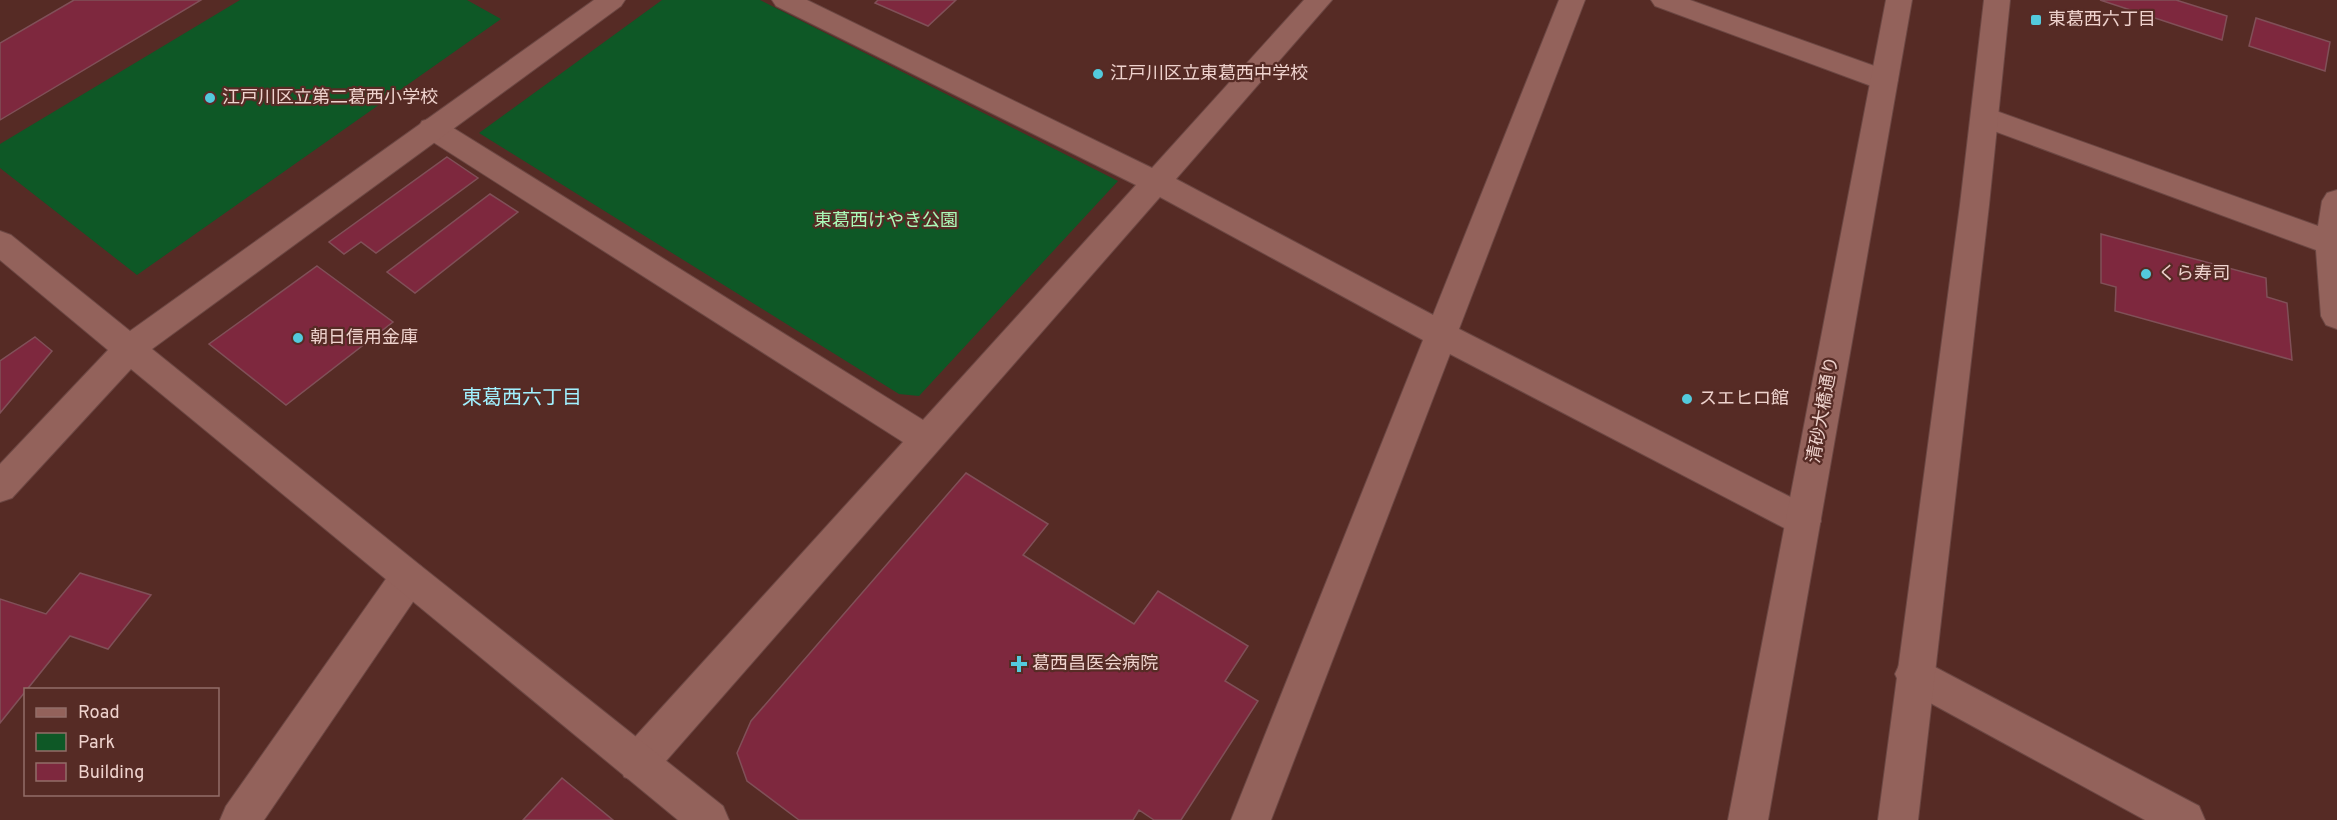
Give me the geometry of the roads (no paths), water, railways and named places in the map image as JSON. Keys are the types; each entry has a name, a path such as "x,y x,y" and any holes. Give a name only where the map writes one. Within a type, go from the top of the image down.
{"street":[{"path":"0,487 130,348 612,0"},
{"path":"785,0 1158,183 1440,334 1804,521"},
{"path":"638,763 1319,0"},
{"path":"1251,820 1572,0"},
{"path":"1664,0 1884,80"},
{"name":"清砂大橋通り","path":"1748,820 1899,0"},
{"path":"1898,820 1914,674 1985,117 1997,0"},
{"path":"1985,117 2334,244"},
{"path":"432,128 926,439"},
{"path":"2337,201 2334,244 2337,316"},
{"path":"0,243 408,578 709,820"},
{"path":"240,820 408,578"},
{"path":"1914,674 2185,820"}],"place":[{"name":"東葛西六丁目","path":"2036,20"},
{"name":"江戸川区立東葛西中学校","path":"1098,74"},
{"name":"江戸川区立第二葛西小学校","path":"210,98"},
{"name":"くら寿司","path":"2146,274"},
{"name":"朝日信用金庫","path":"298,338"},
{"name":"スエヒロ館","path":"1687,399"},
{"name":"葛西昌医会病院","path":"1019,664"}],"district":[{"name":"東葛西六丁目","path":"522,399"}],"park label":[{"name":"東葛西けやき公園","path":"886,221"}]}
